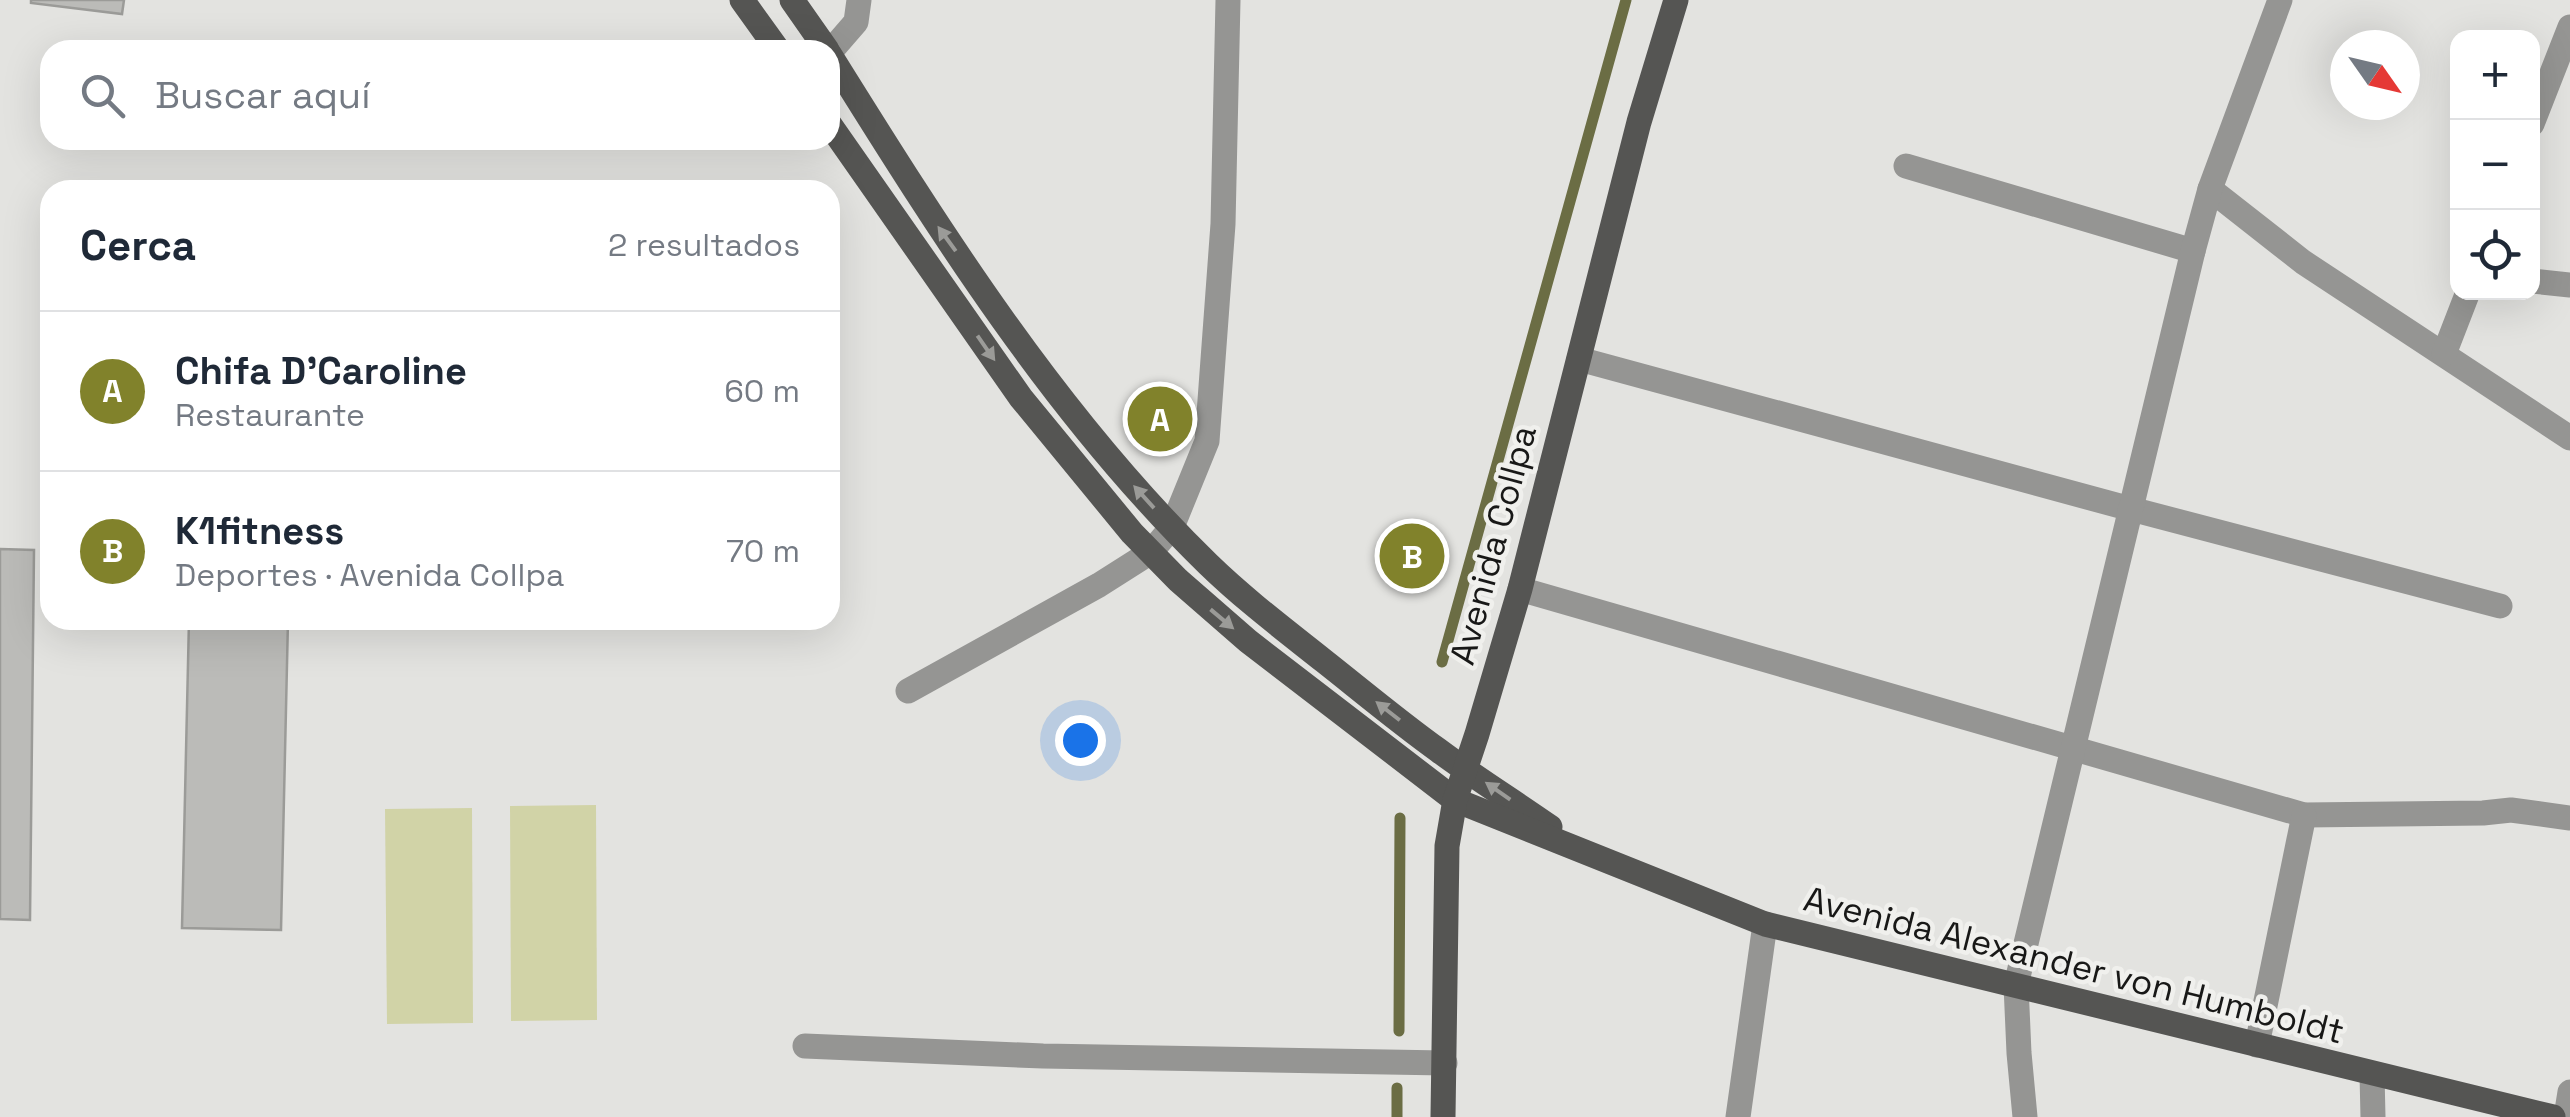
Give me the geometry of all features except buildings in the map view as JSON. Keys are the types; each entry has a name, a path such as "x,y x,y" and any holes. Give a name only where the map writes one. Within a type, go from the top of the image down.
{"main road":[{"path":"742,0 771,40"},
{"name":"Avenida Alexander von Humboldt","path":"792,0 820,40"},
{"name":"Avenida Collpa","path":"1443,1117 1446,846 1455,800 1520,590 1639,122 1676,0"},
{"name":"Avenida Alexander von Humboldt","path":"840,70 930,214 1049,381 1106,454 1172,527 1261,611 1437,750 1587,852"},
{"name":"Avenida Alexander von Humboldt","path":"840,139 1021,398 1151,552 1248,641 1455,800 1765,924 2553,1117"}],"street":[{"path":"840,40 856,22 859,0"},
{"path":"908,690 1099,585 1151,552 1172,527 1207,441 1223,224 1228,0"},
{"path":"2025,1117 2016,985 2193,251 2210,189 2280,0"},
{"path":"2534,120 2570,26"},
{"path":"1906,166 2193,251"},
{"path":"2210,189 2303,262 2570,438"},
{"path":"2540,282 2570,285"},
{"path":"2444,354 2465,300"},
{"path":"1579,359 2500,606"},
{"path":"1520,590 2304,815 2511,810 2570,818"},
{"path":"2256,1045 2304,815"},
{"path":"1738,1117 1765,924"},
{"path":"805,1046 1043,1056 1444,1063"},
{"path":"2372,1074 2372,1117"},
{"path":"2566,1117 2570,1092"}],"green space":[{"path":"596,805 597,1020 511,1021 510,806"},
{"path":"472,808 473,1023 387,1024 385,809"}],"waterway":[{"path":"1442,662 1626,0"},
{"path":"1399,1031 1400,818"},
{"path":"1397,1088 1397,1117"}],"place":[{"name":"Chifa D'Caroline","path":"1160,419"},
{"name":"K1fitness","path":"1412,556"}]}
